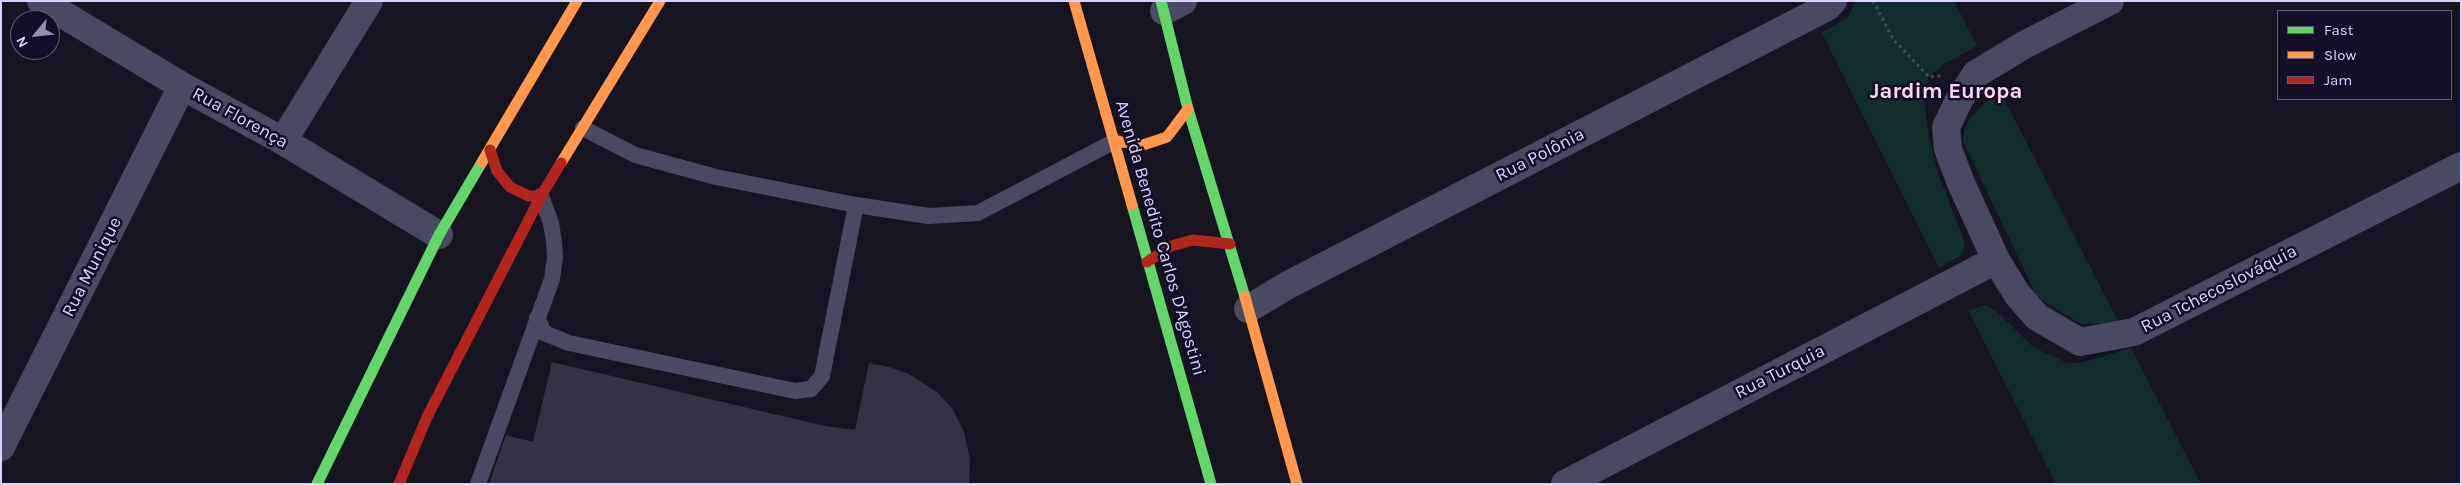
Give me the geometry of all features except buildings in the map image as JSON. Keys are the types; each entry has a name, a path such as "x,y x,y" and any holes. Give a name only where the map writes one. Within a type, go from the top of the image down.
{"main road":[{"path":"317,484 439,235 577,1"},
{"path":"399,484 427,417 541,196 660,1"},
{"name":"Avenida Benedito Carlos D'Agostini","path":"1074,1 1115,140 1147,262 1211,484"},
{"path":"1170,5 1188,109 1230,244 1297,484"},
{"path":"1115,140 1143,145 1167,137 1188,109"},
{"path":"490,150 497,172 510,187 529,196 541,196"},
{"path":"1147,262 1171,246 1193,240 1230,244"}],"street":[{"name":"Rua Florença","path":"41,1 182,86 283,141 439,235"},
{"path":"283,141 369,1"},
{"name":"Rua Polônia","path":"1248,309 1297,281 1818,11 1833,1"},
{"path":"1976,74 2024,45 2110,1"},
{"name":"Rua Tchecoslováquia","path":"1976,74 1960,98 1946,127 1948,149 1996,260 2016,294 2037,317 2080,342 2134,332 2461,166"},
{"name":"Rua Munique","path":"1,447 182,86"},
{"name":"Rua Turquia","path":"1565,484 1996,260"}],"lane":[{"path":"583,128 635,155 716,177 856,205 929,216 978,213 1115,140"},
{"path":"478,484 552,279 555,258 550,223 541,196"},
{"path":"537,318 544,333 569,343 795,391 811,388 822,376 856,205"}],"path":[{"path":"1873,1 1893,39 1929,77 1976,74"}],"green space":[{"path":"1856,1 1954,1 1977,46 1944,64 1929,77 1923,91 1929,138 1938,173 1965,243 1960,256 1939,268 1822,33 1848,17"},
{"path":"1999,89 2119,323 2081,324 2037,297 1963,141 1965,127 1971,117"},
{"path":"1986,305 1996,311 2033,347 2067,363 2080,363 2131,348 2201,484 2056,484 1968,310"}],"traffic: fast":[{"path":"1161,1 1188,109 1245,297"},
{"path":"317,484 439,235 482,162"},
{"path":"1132,205 1211,484"}],"traffic: slow":[{"path":"482,162 577,1"},
{"path":"561,163 660,1"},
{"path":"1074,1 1132,205"},
{"path":"1115,141 1143,145 1167,137 1188,109"},
{"path":"1245,297 1297,484"}],"traffic: jam":[{"path":"490,150 497,171 510,187 529,196 541,196"},
{"path":"399,484 427,417 541,196 561,163"},
{"path":"1147,262 1171,246 1193,240 1230,244"}],"district":[{"name":"Jardim Europa","path":"1946,92"}]}
